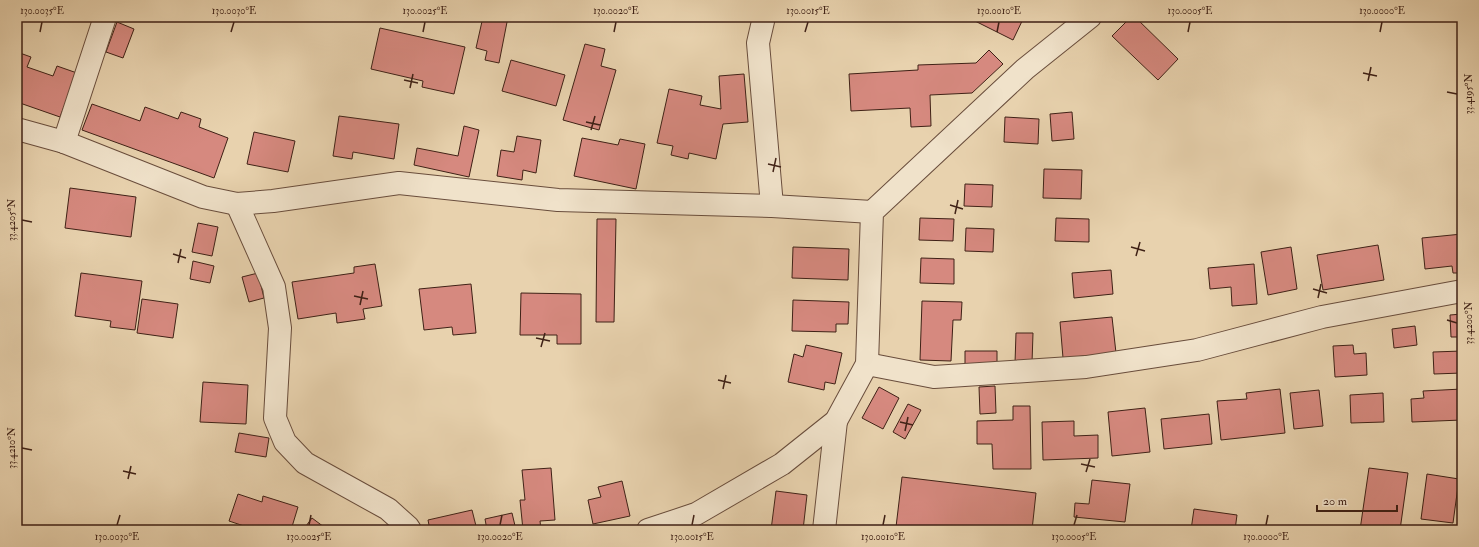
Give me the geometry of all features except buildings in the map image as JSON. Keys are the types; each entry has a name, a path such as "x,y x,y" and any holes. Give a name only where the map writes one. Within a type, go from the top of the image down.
{"street":[{"path":"64,142 105,17"},
{"path":"764,17 758,43 772,206"},
{"path":"824,530 836,421 867,364 872,212 1025,69 1090,17"},
{"path":"17,129 64,142 203,197 237,204 273,201 399,183 558,200 772,206 872,212"},
{"path":"237,204 274,287 280,328 275,418 285,442 305,463 388,509 410,530"},
{"path":"867,364 934,377 1086,367 1197,350 1322,317 1462,291"},
{"path":"648,530 696,514 782,464 836,421"}]}
